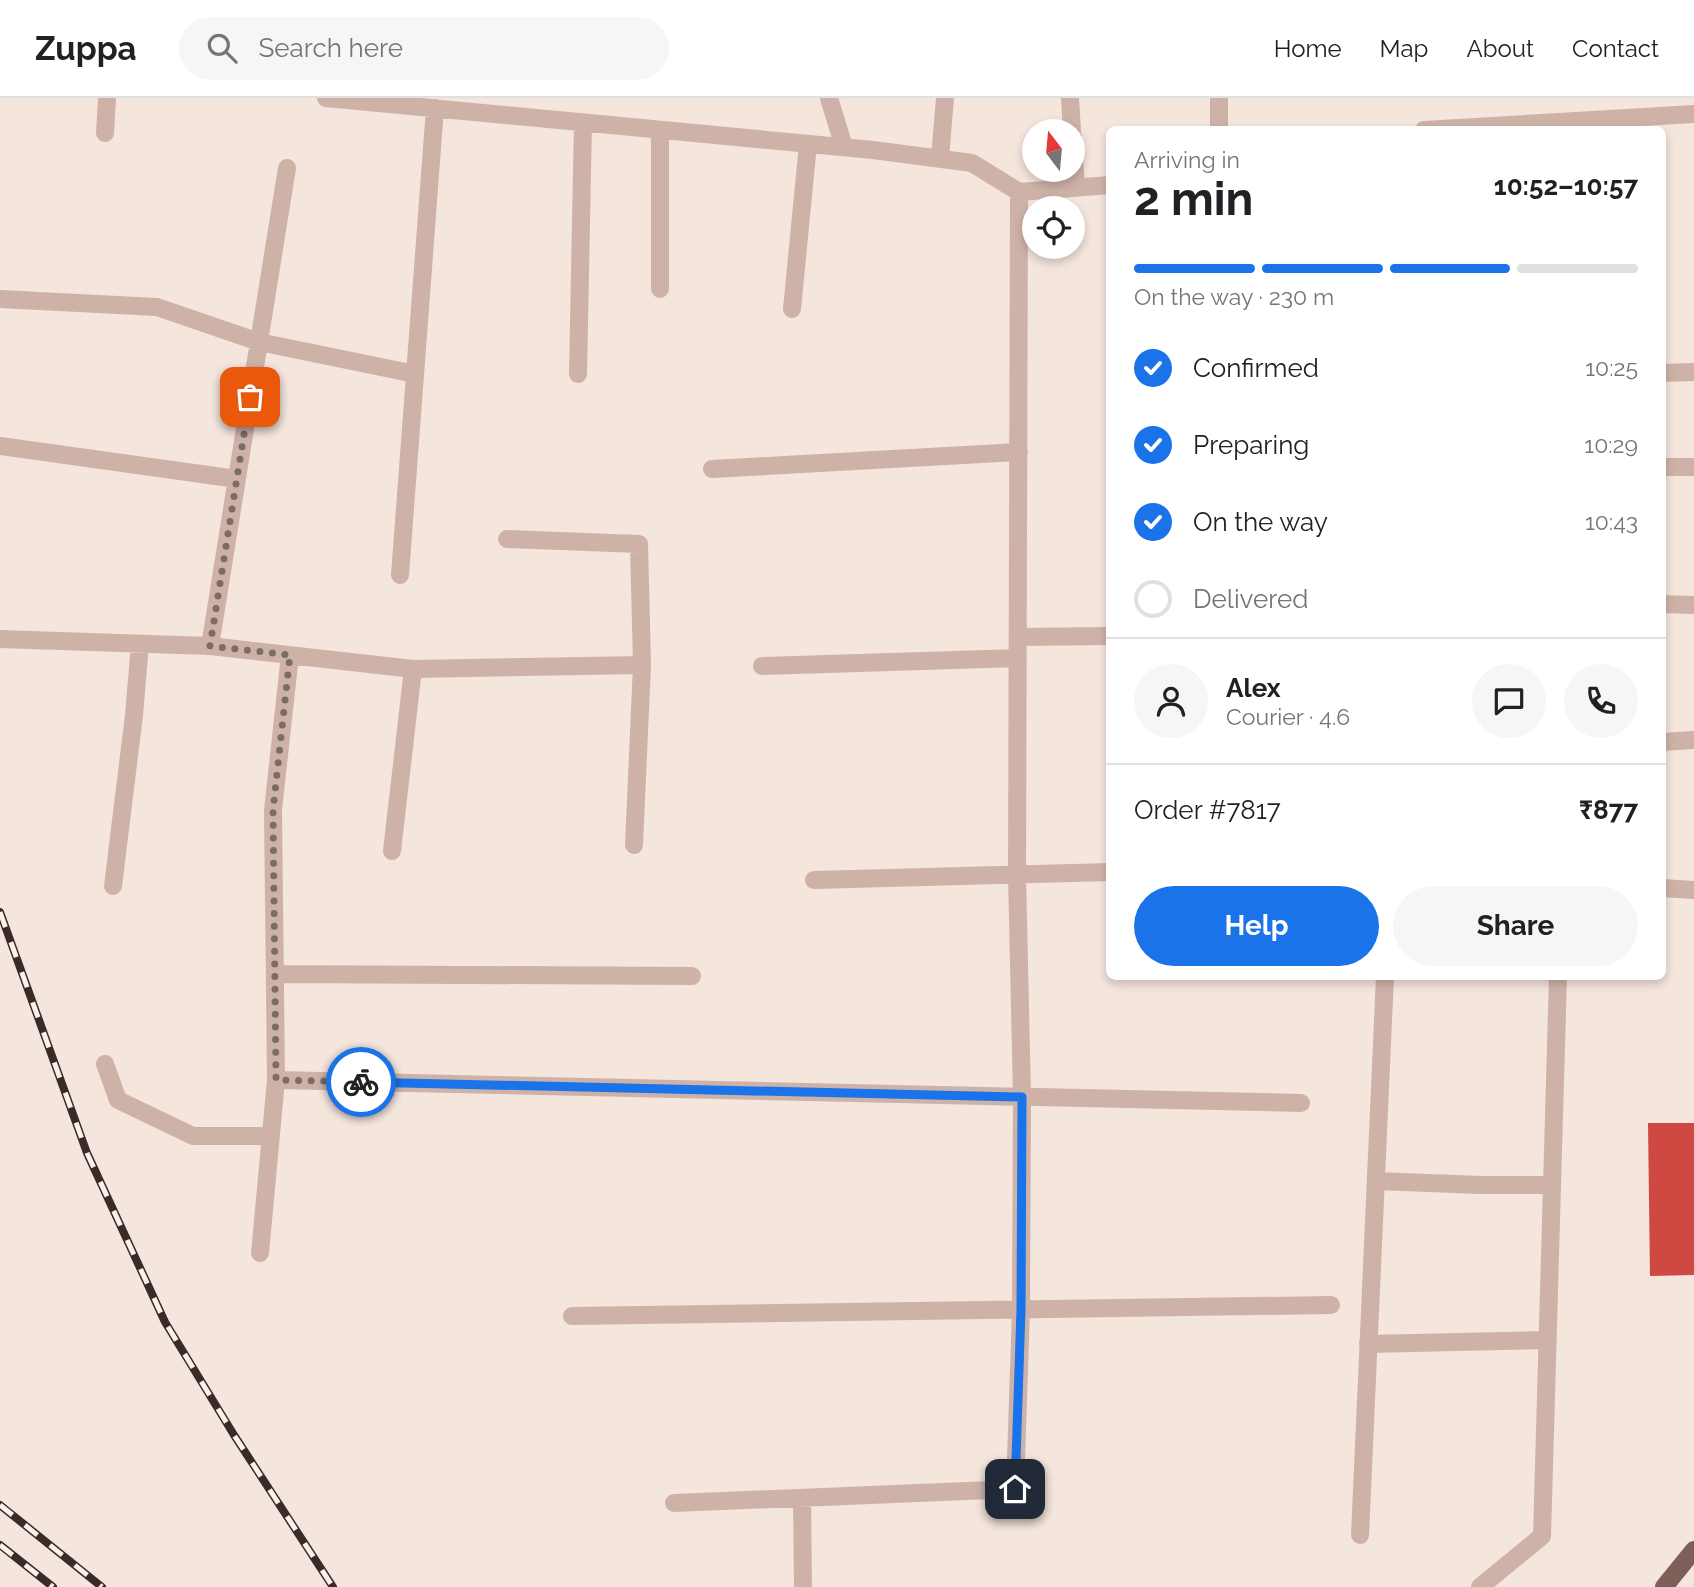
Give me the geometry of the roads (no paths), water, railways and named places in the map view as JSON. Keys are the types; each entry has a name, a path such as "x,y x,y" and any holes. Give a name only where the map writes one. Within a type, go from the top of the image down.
{"main road":[{"path":"1664,1587 1694,1550"}],"street":[{"path":"105,132 107,98"},
{"path":"326,98 844,147 972,163 1019,192 1106,185"},
{"path":"829,98 844,147"},
{"path":"940,159 945,98"},
{"path":"1070,98 1071,119"},
{"path":"1219,98 1219,126"},
{"path":"400,575 435,108"},
{"path":"1492,126 1694,114"},
{"path":"578,374 583,122"},
{"path":"660,130 660,289"},
{"path":"792,309 808,144"},
{"path":"210,646 287,168"},
{"path":"1076,182 1076,188"},
{"path":"674,1503 1015,1489 1021,1310 1022,1097 1017,874 1019,192"},
{"path":"0,299 157,307 259,342 415,374"},
{"path":"1666,373 1694,372"},
{"path":"0,446 237,479"},
{"path":"712,469 1019,452"},
{"path":"1666,467 1694,467"},
{"path":"507,539 639,544 642,665 634,845"},
{"path":"1666,604 1694,605"},
{"path":"1018,637 1106,636"},
{"path":"0,639 210,646 413,669 642,665"},
{"path":"113,886 140,643"},
{"path":"260,1254 276,1080 273,810 290,655"},
{"path":"762,666 1018,658"},
{"path":"392,851 413,669"},
{"path":"1666,741 1694,740"},
{"path":"814,880 1106,872"},
{"path":"1666,888 1694,890"},
{"path":"275,974 692,976"},
{"path":"1360,1535 1385,980"},
{"path":"1480,1587 1542,1535 1558,980"},
{"path":"105,1064 118,1100 193,1136 271,1136"},
{"path":"276,1080 1301,1103"},
{"path":"1376,1181 1552,1185"},
{"path":"572,1317 1331,1305"},
{"path":"1368,1344 1548,1340"},
{"path":"802,1498 803,1587"}],"railway":[{"path":"0,912 87,1153 165,1322 234,1435 333,1587"},
{"path":"0,1505 102,1587"},
{"path":"0,1545 53,1587"}]}
